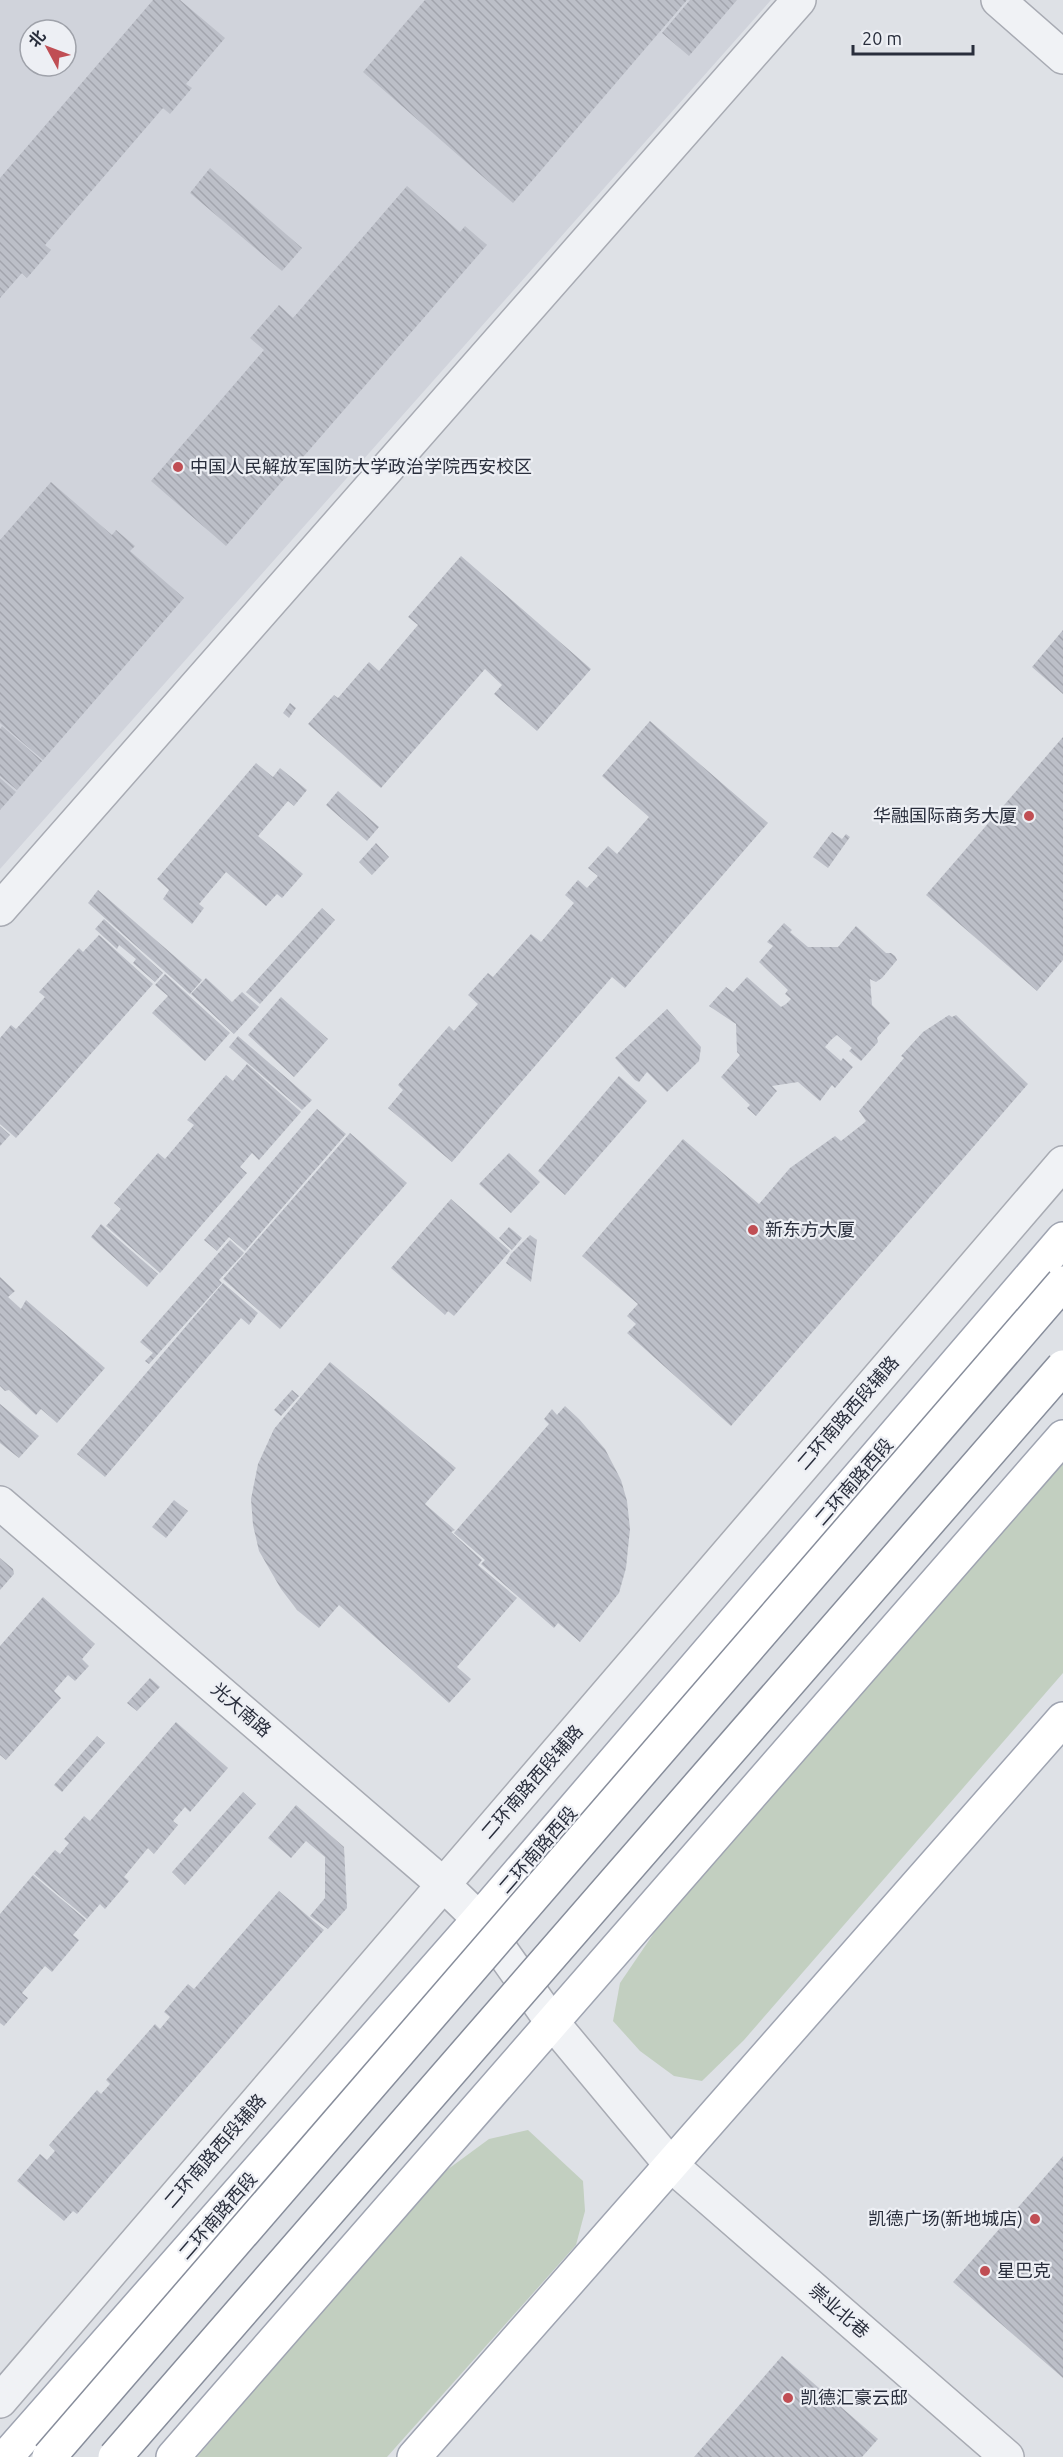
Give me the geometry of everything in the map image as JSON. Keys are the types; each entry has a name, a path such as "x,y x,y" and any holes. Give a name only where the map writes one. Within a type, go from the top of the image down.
{"main road":[{"name":"二环南路西段","path":"6,2457 479,1919 1063,1239"},
{"name":"二环南路西段","path":"49,2457 1063,1283"},
{"path":"115,2457 1063,1366"},
{"path":"173,2457 1063,1437"},
{"path":"414,2457 1063,1719"}],"street":[{"path":"0,909 799,0"},
{"path":"998,0 1063,57"},
{"name":"二环南路西段辅路","path":"0,2401 1063,1163"},
{"name":"光大南路","path":"0,1503 444,1885 479,1919 552,2022"},
{"name":"崇业北巷","path":"552,2022 671,2165 1007,2457"}],"shaded area":[{"name":"中国人民解放军国防大学政治学院西安校区","path":"0,0 771,0 0,869"}],"green space":[{"path":"1063,1459 1063,1673 744,2040 702,2081 674,2076 640,2051 613,2021 620,1983 675,1902"},
{"path":"528,2130 583,2181 585,2211 576,2245 387,2457 197,2457 436,2178 489,2139"}],"building":[{"path":"153,0 180,0 225,38 186,84 192,88 170,114 163,108 45,245 51,250 27,278 22,273 0,298 0,178"},
{"path":"425,0 687,0 513,203 363,72"},
{"path":"690,0 737,0 689,56 662,33"},
{"path":"210,168 302,248 282,271 190,193"},
{"path":"407,186 460,232 465,226 487,245 226,546 151,481 264,350 250,338 279,305 293,318"},
{"path":"51,482 112,535 116,530 135,546 130,551 184,598 43,760 0,723 0,540"},
{"path":"461,556 591,669 537,731 494,694 502,685 485,669 381,788 308,724 334,695 338,698 369,662 379,671 418,625 408,617"},
{"path":"1063,630 1063,694 1032,667"},
{"path":"290,703 296,708 289,718 283,713"},
{"path":"650,721 768,823 625,988 612,977 452,1162 388,1108 403,1090 398,1085 449,1026 454,1031 478,1004 468,995 488,973 493,977 531,934 541,942 574,903 565,895 578,880 587,888 598,876 588,868 608,846 617,854 649,817 602,776"},
{"path":"2,726 42,761 17,790 0,776 0,729"},
{"name":"华融国际商务大厦","path":"1063,737 1063,960 1037,991 926,895"},
{"path":"256,763 273,777 280,768 307,790 294,806 288,801 258,836 303,874 282,898 277,894 266,906 226,872 199,904 204,908 192,924 163,899 169,890 157,879"},
{"path":"0,778 16,792 0,810"},
{"path":"338,791 379,827 367,841 326,805"},
{"path":"832,832 842,839 846,834 850,837 828,868 813,857"},
{"path":"376,843 389,857 372,875 359,862"},
{"path":"98,890 202,980 190,994 88,903"},
{"path":"322,908 335,920 260,1004 246,992"},
{"path":"104,919 163,973 155,982 133,963 136,959 119,945 117,949 95,929"},
{"path":"784,923 792,930 790,932 808,947 838,947 856,926 886,953 895,956 897,960 882,978 876,982 870,979 872,1005 890,1023 877,1038 878,1042 861,1061 849,1051 852,1048 837,1035 832,1039 825,1047 841,1061 843,1058 853,1067 835,1088 832,1085 820,1101 798,1082 772,1086 777,1091 756,1116 747,1108 750,1105 721,1077 740,1055 737,1052 736,1024 709,1006 726,987 733,992 747,977 781,1007 791,999 785,994 788,990 759,962 773,946 767,942"},
{"path":"99,935 153,984 16,1138 0,1124 0,1038 11,1025 16,1029 45,997 39,992 79,948 83,952"},
{"path":"165,974 230,1033 205,1061 152,1013 168,996 155,985"},
{"path":"206,978 232,1002 242,992 259,1007 234,1034 191,994"},
{"path":"281,997 328,1039 294,1077 248,1035"},
{"path":"667,1009 701,1047 699,1061 667,1092 647,1072 639,1082 635,1080 615,1058"},
{"name":"新东方大厦","path":"949,1015 952,1017 956,1015 1028,1084 731,1426 627,1333 636,1324 627,1316 638,1304 582,1256 683,1139 759,1204 790,1168 835,1136 841,1141 864,1123 866,1121 859,1111 904,1058 901,1056 923,1032"},
{"path":"238,1036 312,1100 302,1110 229,1047"},
{"path":"247,1064 301,1112 259,1160 252,1153 240,1167 247,1173 160,1273 106,1226 121,1209 114,1203 158,1153 165,1159 194,1125 187,1120 226,1075 233,1081"},
{"path":"619,1076 647,1101 565,1195 538,1171"},
{"path":"317,1109 346,1134 245,1251 229,1237 217,1251 204,1240"},
{"path":"0,1126 10,1135 0,1146"},
{"path":"350,1133 407,1183 280,1329 223,1279"},
{"path":"509,1153 540,1182 511,1213 479,1184"},
{"path":"451,1199 510,1251 454,1316 448,1311 445,1315 391,1268"},
{"path":"101,1224 158,1274 147,1287 91,1237"},
{"path":"509,1227 522,1238 512,1250 499,1238"},
{"path":"530,1235 537,1240 531,1282 506,1263 511,1254"},
{"path":"230,1240 244,1253 219,1280 222,1283 149,1364 145,1361 153,1353 140,1342"},
{"path":"0,1277 15,1291 8,1297 21,1309 26,1300 105,1368 57,1423 41,1409 36,1415 9,1390 5,1391 0,1386"},
{"path":"223,1283 258,1313 249,1325 241,1318 105,1477 77,1454"},
{"path":"330,1362 456,1468 425,1504 455,1530 451,1532 482,1560 478,1565 517,1598 457,1667 471,1679 449,1703 339,1605 319,1628 297,1610 281,1589 259,1551 253,1525 251,1499 258,1464 274,1429"},
{"path":"292,1390 299,1396 281,1416 274,1410"},
{"path":"0,1404 39,1436 19,1458 0,1443"},
{"path":"565,1406 605,1449 621,1480 627,1501 630,1529 626,1568 619,1593 580,1642 558,1623 554,1628 481,1564 485,1560 454,1533 549,1424 544,1419 552,1409 557,1415"},
{"path":"174,1500 188,1511 166,1538 152,1527"},
{"path":"0,1558 13,1569 14,1574 0,1590"},
{"path":"43,1597 95,1644 82,1659 89,1666 75,1681 68,1675 54,1691 61,1698 6,1760 0,1755 0,1646"},
{"path":"150,1678 160,1687 137,1711 127,1703"},
{"path":"176,1722 228,1768 190,1812 185,1807 173,1821 178,1825 154,1854 148,1848 124,1877 129,1881 105,1909 100,1904 87,1919 34,1874 55,1850 60,1854 69,1843 64,1839 84,1816 90,1821"},
{"path":"97,1736 105,1743 62,1792 54,1785"},
{"path":"243,1792 256,1804 185,1885 172,1872"},
{"path":"296,1805 344,1847 347,1908 328,1929 310,1916 325,1898 325,1857 306,1841 291,1858 268,1838"},
{"path":"33,1875 86,1920 73,1935 79,1940 52,1972 45,1966 22,1993 28,1998 4,2026 0,2023 0,1914"},
{"path":"279,1891 324,1930 77,2214 73,2211 64,2221 17,2181 40,2154 47,2160 55,2151 49,2145 97,2090 101,2094 110,2084 106,2080 155,2024 160,2029 170,2017 164,2012 188,1984 194,1989"},
{"name":"凯德广场(新地城店)","path":"1063,2156 1063,2378 953,2282"},
{"name":"凯德汇豪云邸","path":"782,2356 878,2439 862,2457 694,2457"}],"place":[{"name":"中国人民解放军国防大学政治学院西安校区","path":"178,467"},
{"name":"华融国际商务大厦","path":"1029,816"},
{"name":"新东方大厦","path":"753,1230"},
{"name":"凯德广场(新地城店)","path":"1035,2219"},
{"name":"星巴克","path":"985,2271"},
{"name":"凯德汇豪云邸","path":"788,2398"}]}
